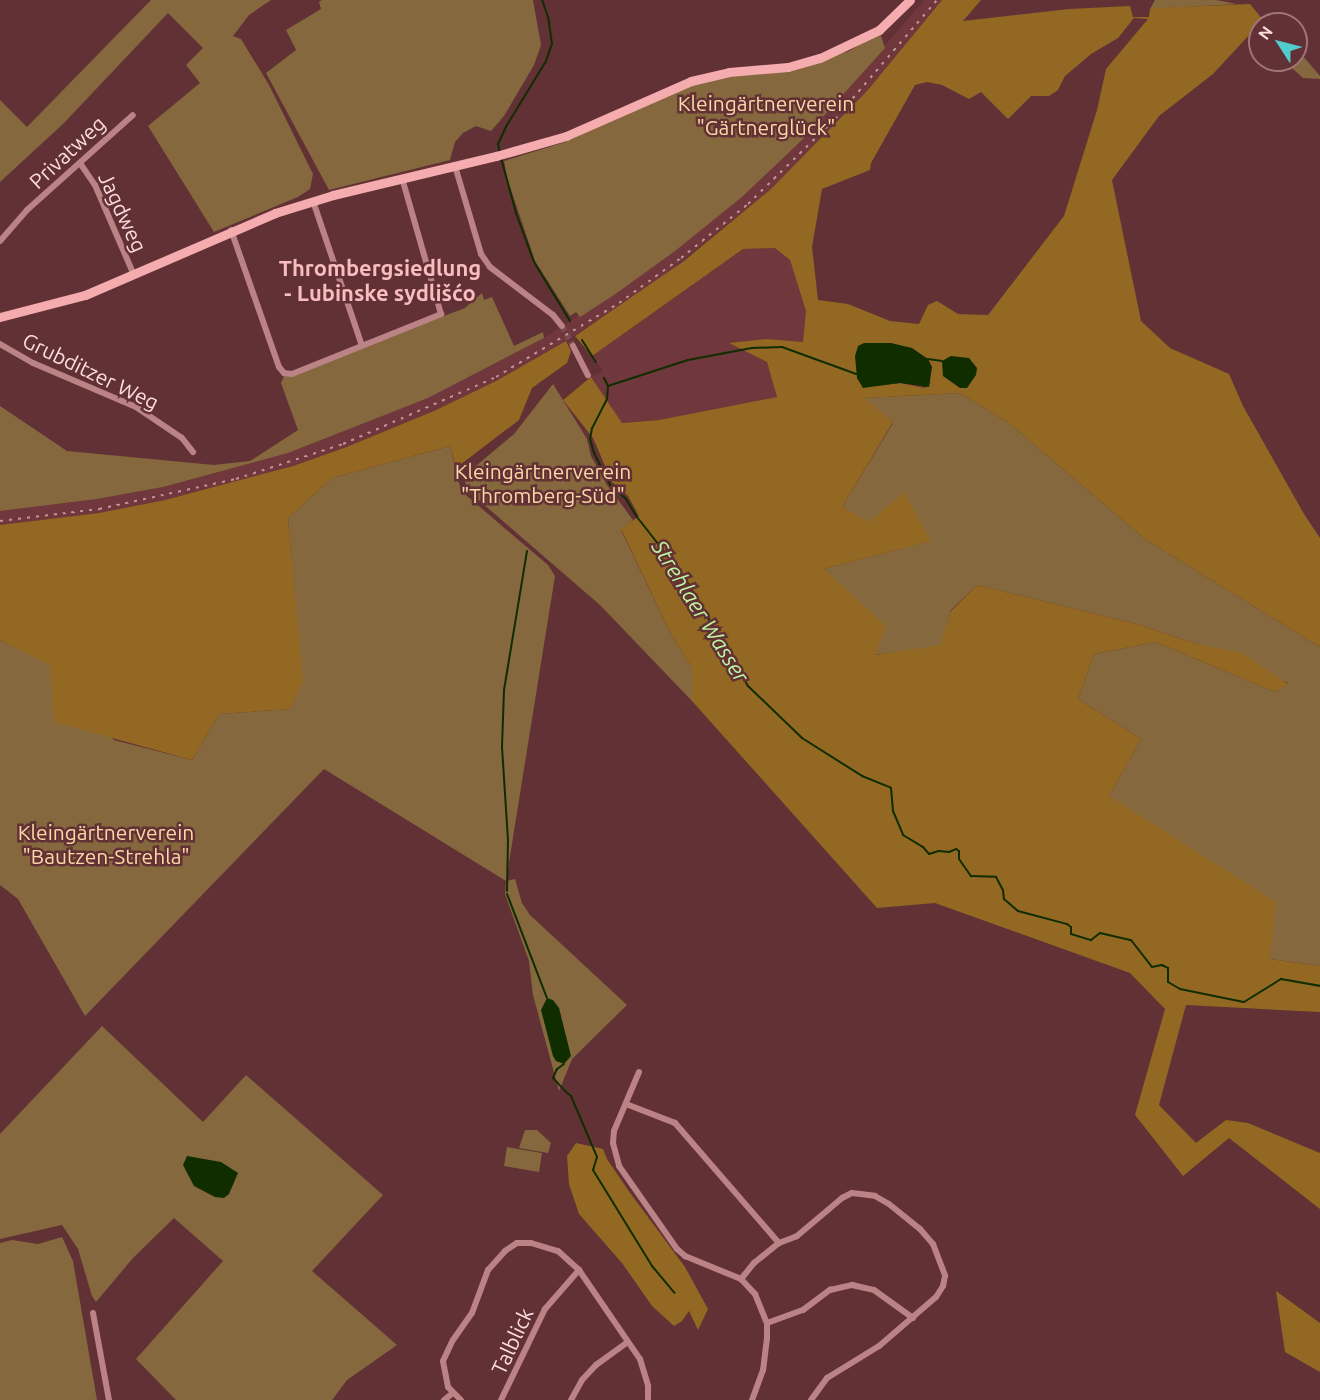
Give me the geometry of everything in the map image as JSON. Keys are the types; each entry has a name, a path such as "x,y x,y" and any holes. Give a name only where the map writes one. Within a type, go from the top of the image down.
{"street":[{"path":"0,317 86,295 134,276 231,230 313,201 566,136 691,81 729,72 788,67 820,58 879,30 910,0"},
{"name":"Privatweg","path":"0,241 27,210 133,115"},
{"name":"Jagdweg","path":"80,163 95,185 134,276"},
{"path":"455,166 481,254 490,267 554,315 562,326"},
{"path":"231,230 279,367 284,373 292,374 440,315 402,178"},
{"path":"313,201 362,346"},
{"name":"Grubditzer Weg","path":"0,344 33,363 136,407 182,438 193,452"},
{"path":"573,346 588,375"},
{"path":"639,1072 614,1131 613,1143 624,1174 677,1249 685,1256 741,1279 755,1294 767,1323 763,1370 752,1400"},
{"path":"626,1104 675,1123 779,1243"},
{"path":"741,1279 754,1263 779,1243 797,1236 815,1224 842,1198 852,1193 875,1196 920,1229 933,1244 945,1276 943,1286 936,1297 879,1346 827,1378 811,1400"},
{"path":"461,1400 453,1393 445,1379 443,1361 453,1340 472,1313 488,1270 505,1251 517,1243 546,1246 568,1259 579,1270 640,1359 646,1373 648,1400"},
{"name":"Talblick","path":"501,1400 544,1309 579,1270"},
{"path":"767,1323 803,1310 830,1290 852,1285 874,1290 913,1318"},
{"path":"93,1313 109,1400"},
{"path":"571,1400 596,1365 628,1342"},
{"path":"444,1400 453,1393"}],"shaded area":[{"path":"924,0 942,0 867,91 771,189 656,282 553,349 498,380 434,411 293,466 165,500 99,513 0,525 0,511 97,499 163,487 288,453 428,398 544,338 648,270 742,197 828,112"},
{"path":"942,0 981,0 963,21 1069,9 1130,6 1133,17 1149,17 1150,9 1156,8 1250,4 1256,12 1248,12 1248,36 1213,74 1159,116 1112,180 1141,321 1170,348 1229,374 1243,406 1320,538 1320,647 1145,539 1010,424 960,393 864,398 893,422 842,507 869,522 904,492 931,541 824,569 886,626 875,655 940,645 951,611 977,585 1137,624 1197,644 1242,653 1288,684 1275,692 1156,642 1094,654 1078,699 1141,739 1109,796 1276,902 1270,959 1320,966 1320,1012 1186,1005 1159,1105 1196,1143 1226,1120 1248,1123 1320,1153 1320,1209 1229,1138 1183,1176 1135,1115 1165,1009 1130,973 935,903 877,908 692,701 692,668 671,634 621,529 639,516 628,496 612,482 593,438 563,400 591,377 622,423 659,420 777,397 767,362 729,343 767,339 803,342 806,311 790,260 775,248 743,249 592,356 575,336 684,261 771,189 867,91","holes":["1134,18 1148,19 1106,69 1097,110 1064,216 988,315 958,314 937,301 928,305 919,324 890,321 848,304 818,300 812,247 822,189 870,170 871,163 915,85 927,82 942,85 969,99 981,92 1008,119 1031,96 1049,96 1058,90 1065,76 1091,54 1118,38","857,378 931,382 925,388 900,383 863,387"]},
{"path":"775,248 790,260 806,311 803,342 767,339 730,343 767,362 777,397 659,420 621,423 591,377 603,371 592,356 743,249"},
{"path":"566,341 571,351 567,363 532,388 519,420 456,468 450,446 332,478 288,518 303,682 290,709 219,714 192,760 54,722 50,665 0,640 0,525 99,513 165,500 293,466 434,411 498,380"},
{"path":"864,343 891,343 912,348 928,359 932,367 929,387 900,383 863,388 857,378 855,356 858,346"},
{"path":"951,356 969,358 977,368 976,375 967,388 960,388 943,376 942,361"},
{"path":"547,998 553,1000 559,1008 571,1056 564,1064 556,1061 553,1056 541,1010"},
{"path":"576,1143 603,1149 628,1190 685,1267 708,1309 698,1330 689,1311 682,1321 674,1326 652,1306 622,1263 579,1214 569,1184 567,1156"},
{"path":"187,1156 221,1162 238,1173 229,1194 224,1198 215,1197 194,1186 183,1165"},
{"path":"1276,1291 1320,1323 1320,1372 1285,1352"}],"green space":[{"path":"151,0 271,0 249,15 233,36 241,39 269,85 313,174 310,189 298,197 214,232 148,126 200,83 186,65 203,48 168,13 64,123 0,182 0,100 27,127"},
{"path":"322,0 533,0 541,45 534,65 504,116 491,131 476,126 463,133 455,142 450,160 329,190 266,73 296,50 286,30 321,9 319,2"},
{"path":"1155,0 1216,0 1237,4 1150,9"},
{"name":"Kleingärtnerverein \"Gärtnerglück\"","path":"880,33 885,48 802,140 742,197 675,251 614,295 580,317 576,312 570,316 535,261 507,178 504,161 565,142 703,79 771,73 812,64 849,51"},
{"path":"1308,62 1320,76 1320,79 1303,78 1296,72 1308,72"},
{"path":"482,293 484,300 492,297 514,346 543,332 544,338 428,398 288,453 163,487 97,499 0,511 0,406 67,451 214,465 250,461 298,430 281,383 284,376 465,308"},
{"name":"Kleingärtnerverein \"Thromberg-Süd\"","path":"553,384 587,439 591,456 607,485 633,520 621,530 671,634 692,668 692,701 600,605 467,490 464,476 514,434"},
{"path":"960,393 1010,424 1145,539 1320,647 1320,966 1270,959 1148,823 1109,796 1141,739 1078,699 1094,654 1156,642 1275,692 1288,683 1197,644 1137,624 977,585 951,610 941,646 874,655 824,569 930,541 869,523 842,507 893,423 863,398"},
{"name":"Kleingärtnerverein \"Bautzen-Strehla\"","path":"450,446 460,487 467,496 548,565 555,576 506,881 324,769 85,1016 18,899 0,885 0,640 50,664 114,740 192,760 219,714 290,709 302,682 288,518 332,478"},
{"path":"515,879 522,903 530,915 627,1005 572,1059 559,1091 533,995 529,961 505,894 506,881","holes":["559,1008 563,1029 553,1056 550,1039"]},
{"path":"102,1026 203,1122 246,1075 383,1195 312,1271 397,1345 347,1380 332,1400 176,1400 136,1359 223,1261 174,1218 133,1258 96,1302 92,1296 78,1249 62,1225 0,1239 0,1134"},
{"path":"525,1130 537,1130 551,1143 548,1153 519,1148"},
{"path":"507,1147 542,1153 539,1172 504,1166"},
{"path":"62,1237 73,1261 97,1400 0,1400 0,1243 12,1240 38,1244"}],"waterway":[{"name":"Strehlaer Wasser","path":"500,153 498,144 507,125 546,61 552,44 548,17 542,0"},
{"name":"Strehlaer Wasser","path":"501,158 516,213 534,262 570,321"},
{"path":"582,340 596,362"},
{"path":"608,386 688,360 752,348 782,347 856,374"},
{"path":"928,359 942,361"},
{"name":"Strehlaer Wasser","path":"604,378 608,386 607,399 592,428 590,439 594,453 610,485 626,499 637,517 684,577 748,686 802,738 862,776 891,788 893,811 903,835 923,847 929,854 956,849 959,851 959,859 971,876 996,877 1003,890 1004,899 1018,911 1067,924 1071,927 1071,934 1091,940 1100,933 1131,940 1152,967 1162,965 1168,968 1168,982 1180,989 1244,1002 1281,979 1320,986"},
{"path":"507,891 508,840 502,747 504,690 527,551"},
{"path":"507,894 547,998"},
{"path":"564,1064 557,1069 553,1078 565,1091"},
{"path":"566,1092 571,1096 597,1157 593,1170 652,1266 675,1293"}],"tunnel":[{"path":"562,326 573,346"}],"railway":[{"path":"0,521 99,509 236,479 343,444 496,377 619,303 681,258 748,204 835,119 937,0"}],"district":[{"name":"Thrombergsiedlung - Lubinske sydlišćo","path":"380,280"}]}
